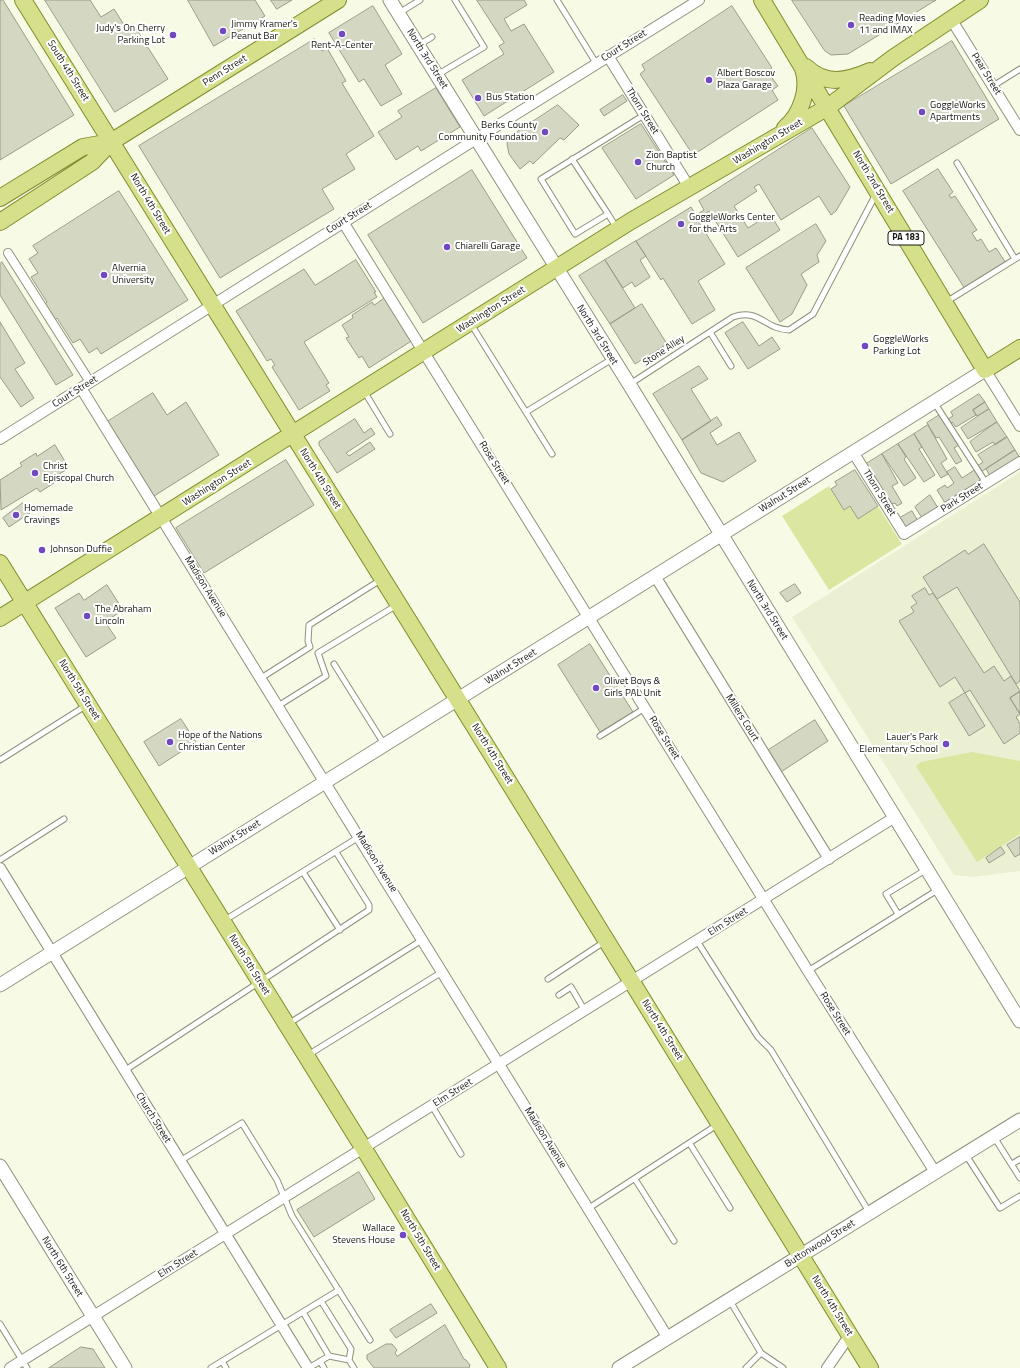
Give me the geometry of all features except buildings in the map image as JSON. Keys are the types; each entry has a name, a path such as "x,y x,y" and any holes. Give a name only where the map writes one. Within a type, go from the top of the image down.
{"main road":[{"name":"South 4th Street","path":"23,0 111,142"},
{"name":"Penn Street","path":"0,222 92,162 111,142 338,0"},
{"name":"North 2nd Street","path":"762,0 828,107 985,370"},
{"name":"Washington Street","path":"0,618 162,518 618,230 689,187 828,107 893,58 980,0"},
{"path":"800,62 822,79 834,80 858,76 893,58"},
{"path":"767,143 789,125 798,113 806,85 805,74 800,62"},
{"name":"Penn Street","path":"0,198 83,147 111,142"},
{"name":"North 4th Street","path":"111,142 607,940 870,1368"},
{"name":"Walnut Street","path":"985,370 1020,348"},
{"name":"North 5th Street","path":"0,563 364,1149 498,1368"}],"street":[{"name":"North 3rd Street","path":"390,0 612,359 629,384 1020,1021"},
{"name":"Court Street","path":"0,439 596,63 699,0"},
{"name":"Pear Street","path":"951,19 1020,130"},
{"name":"Thorn Street","path":"608,56 689,187"},
{"name":"Rose Street","path":"343,222 646,707 808,971 935,1172"},
{"path":"8,253 90,382"},
{"name":"Walnut Street","path":"0,985 985,370"},
{"name":"North 2nd Street","path":"985,370 1020,426"},
{"name":"Madison Avenue","path":"81,388 360,836 668,1338"},
{"name":"Thorn Street","path":"853,452 904,534"},
{"name":"Park Street","path":"904,534 1020,462"},
{"name":"Millers Court","path":"655,576 829,859"},
{"name":"Elm Street","path":"10,1368 25,1364 93,1316 364,1149 895,817"},
{"name":"Church Street","path":"0,868 225,1235 309,1368"},
{"name":"Buttonwood Street","path":"619,1368 1020,1120"},
{"name":"North 6th Street","path":"0,1166 125,1368"},
{"path":"828,1368 850,1335"}],"lane":[{"path":"398,13 420,0"},
{"path":"436,75 484,47 455,0"},
{"path":"557,0 596,63"},
{"path":"418,45 432,37"},
{"path":"993,86 1020,69"},
{"path":"608,214 575,234 541,179 644,115"},
{"path":"572,159 618,230"},
{"path":"957,163 1014,259"},
{"name":"Stone Alley","path":"629,384 733,317 742,314 750,314 777,329 789,330 813,314 878,190"},
{"path":"945,303 1020,256"},
{"path":"470,323 552,454"},
{"path":"710,332 731,366"},
{"path":"526,412 612,359"},
{"path":"363,390 390,434"},
{"path":"934,402 986,483"},
{"path":"278,706 326,676 318,653 310,647 308,641 309,625 383,579"},
{"path":"318,653 398,604"},
{"path":"261,678 310,647"},
{"path":"334,664 384,745"},
{"path":"0,760 88,704"},
{"path":"600,736 646,707"},
{"path":"0,860 64,819"},
{"path":"222,922 360,836"},
{"path":"124,1071 260,982 277,969 369,910 369,905 336,852"},
{"path":"898,914 886,894 926,869"},
{"path":"303,872 340,930"},
{"path":"808,971 939,889"},
{"path":"286,1025 423,940"},
{"path":"548,979 607,940"},
{"path":"697,941 758,1037 772,1050 869,1213"},
{"path":"305,1056 443,972"},
{"path":"559,995 571,987 585,1011"},
{"path":"432,1106 461,1154"},
{"path":"180,1161 242,1123 277,1180 292,1216 370,1340"},
{"path":"589,1208 719,1124"},
{"path":"994,1136 1020,1178"},
{"path":"690,1144 730,1208"},
{"path":"966,1153 1000,1208 1020,1196"},
{"path":"1012,1164 1020,1159"},
{"path":"635,1179 674,1241"},
{"path":"211,1368 339,1290"},
{"path":"322,1300 351,1349 349,1360 354,1368"},
{"path":"729,1300 761,1353 783,1368"},
{"path":"303,1312 329,1356"},
{"path":"0,1324 25,1364"},
{"path":"746,1368 761,1353"},
{"path":"309,1368 329,1356 349,1360"},
{"path":"222,1361 226,1368"},
{"path":"320,1361 324,1368"}],"shaded area":[{"name":"Lauer's Park Elementary School","path":"1020,472 1020,871 974,877 954,875 792,617"}],"green space":[{"path":"829,486 844,510 850,506 858,519 878,506 902,544 829,590 782,516"},
{"path":"972,752 1020,761 1020,834 977,862 916,766 921,762"}],"place":[{"name":"Reading Movies 11 and IMAX","path":"851,25"},
{"name":"Jimmy Kramer's Peanut Bar","path":"223,31"},
{"name":"Rent-A-Center","path":"342,34"},
{"name":"Judy's On Cherry Parking Lot","path":"173,35"},
{"name":"Albert Boscov Plaza Garage","path":"709,80"},
{"name":"Bus Station","path":"478,98"},
{"name":"GoggleWorks Apartments","path":"922,112"},
{"name":"Berks County Community Foundation","path":"545,132"},
{"name":"Zion Baptist Church","path":"638,162"},
{"name":"GoggleWorks Center for the Arts","path":"681,224"},
{"name":"Chiarelli Garage","path":"447,247"},
{"name":"Alvernia University","path":"104,275"},
{"name":"GoggleWorks Parking Lot","path":"865,346"},
{"name":"Christ Episcopal Church","path":"35,473"},
{"name":"Homemade Cravings","path":"16,515"},
{"name":"Johnson Duffie","path":"42,550"},
{"name":"The Abraham Lincoln","path":"87,616"},
{"name":"Olivet Boys & Girls PAL Unit","path":"596,688"},
{"name":"Hope of the Nations Christian Center","path":"170,742"},
{"name":"Lauer's Park Elementary School","path":"946,744"},
{"name":"Wallace Stevens House","path":"403,1235"}]}
